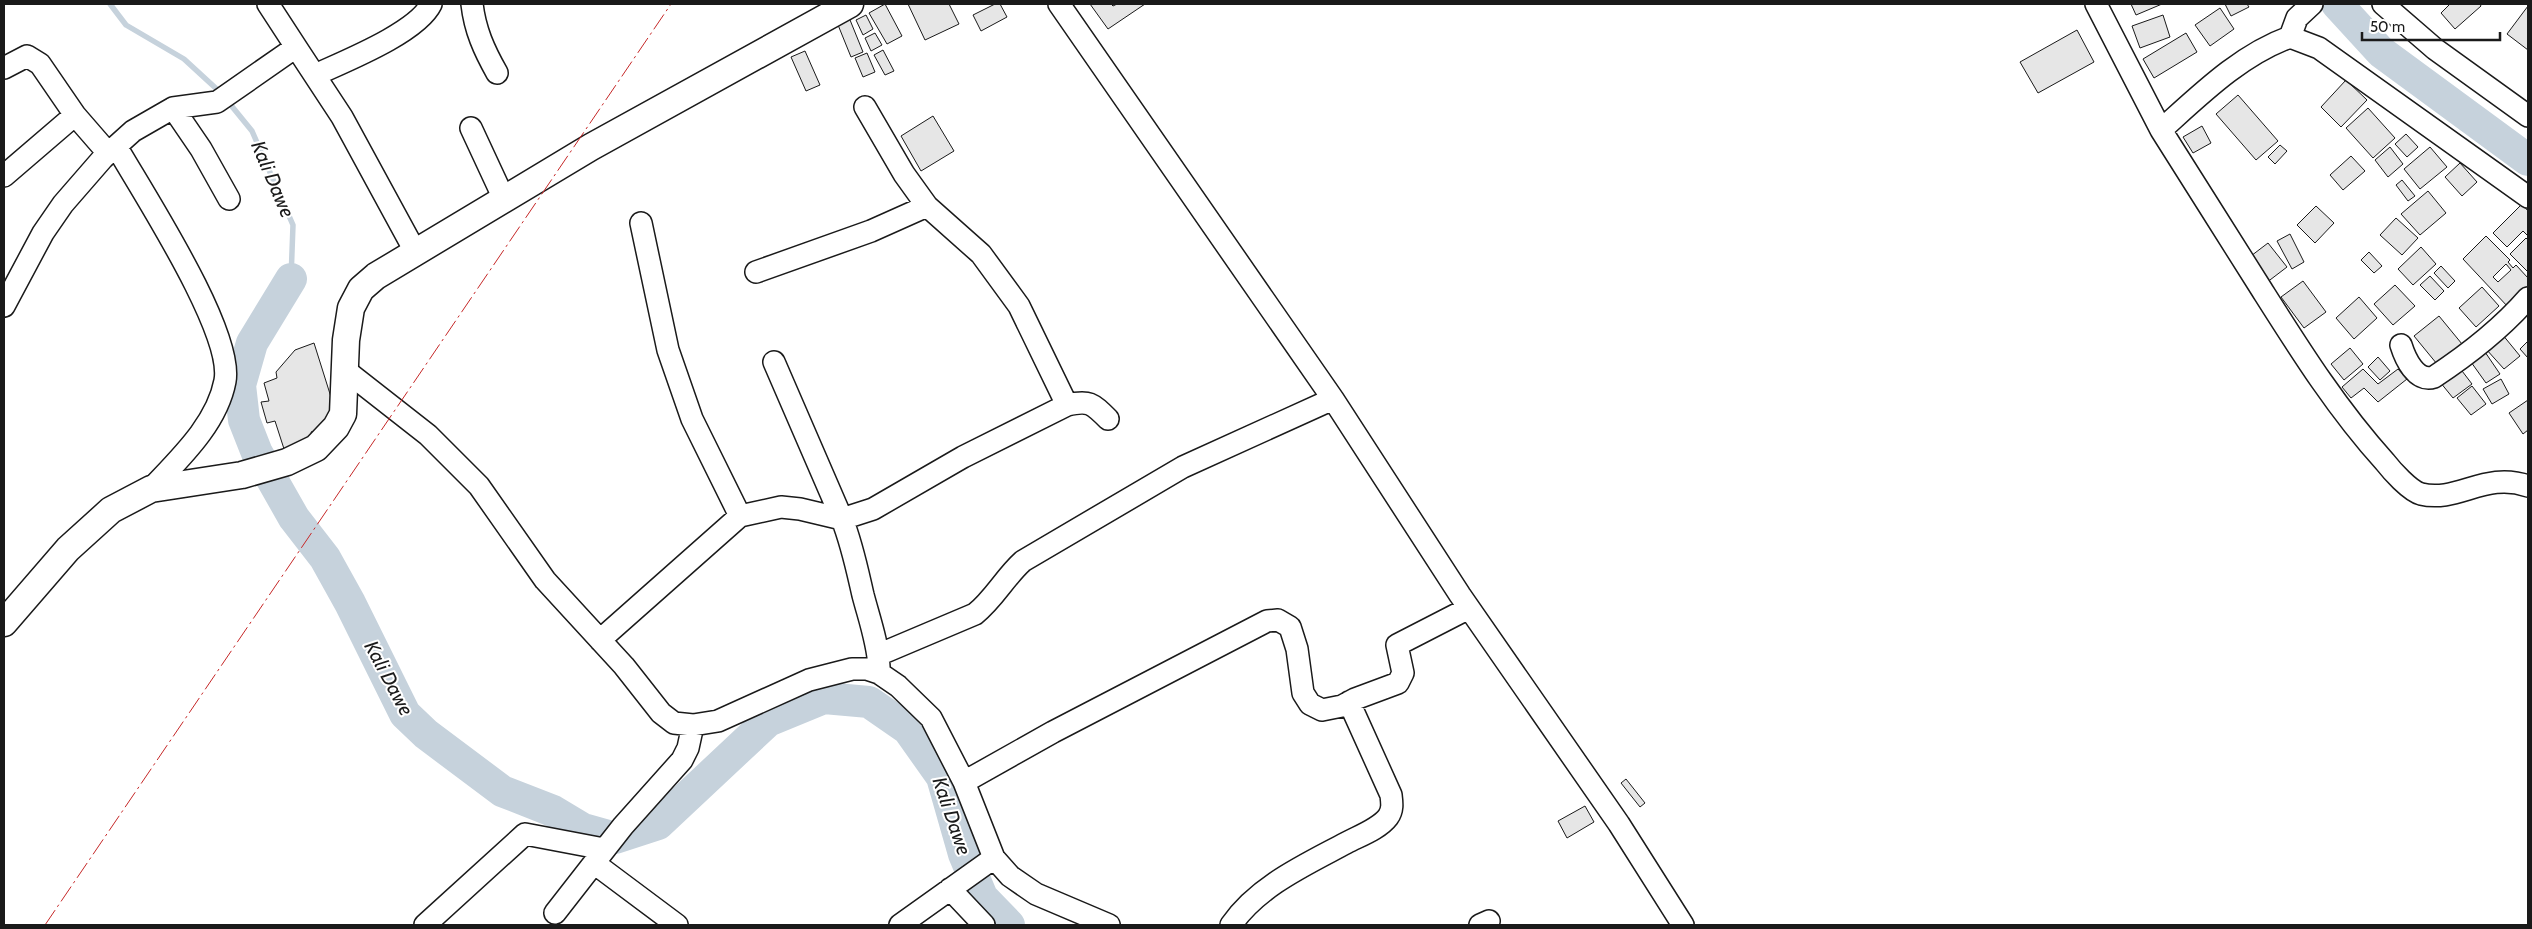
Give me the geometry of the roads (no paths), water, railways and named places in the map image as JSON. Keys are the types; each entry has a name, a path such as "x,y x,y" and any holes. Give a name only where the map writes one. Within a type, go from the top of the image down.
{"main road":[{"path":"4,623 68,549 111,510 151,490 242,475 288,462 316,448 336,427 343,414 351,308 361,289 376,276 591,147 850,4"}],"street":[{"path":"268,4 342,117 416,253"},
{"path":"314,75 375,47 400,32 428,9 431,4"},
{"path":"472,4 474,20 482,48 497,73"},
{"path":"1059,4 1333,399 1469,608 1619,824 1683,925"},
{"path":"2096,4 2161,130 2318,380 2357,432 2397,476 2420,494 2457,492 2489,482 2514,481 2528,486"},
{"path":"2383,4 2435,49 2528,116"},
{"path":"2161,130 2217,80 2276,42 2298,15 2319,48 2528,197"},
{"path":"4,306 43,233 63,204 112,150 133,131 173,108 225,96 296,47"},
{"path":"4,68 27,56 33,58 40,64 75,115 112,150 202,297 217,333 225,380 215,412 191,444 151,490"},
{"path":"865,107 904,174 927,206 982,254 1019,306 1067,406"},
{"path":"173,108 201,149 229,199"},
{"path":"4,176 75,115"},
{"path":"471,128 504,199"},
{"path":"756,272 871,231 927,206"},
{"path":"641,223 668,350 692,419 740,516"},
{"path":"2401,345 2411,366 2422,376 2430,379 2471,352 2516,313 2528,298"},
{"path":"774,362 849,536 879,664 898,686 931,718 964,782 987,864 1010,876 1036,894 1109,925"},
{"path":"345,370 428,435 480,486 545,580 600,640 661,713 674,722 693,725 718,720 809,680 852,670 867,669 879,664 975,614 988,604 1014,569 1023,561 1183,467 1333,399"},
{"path":"600,640 740,516 781,507 800,509 842,519 872,508 970,453 1067,406 1085,401 1095,406 1108,419"},
{"path":"964,782 1053,732 1267,621 1278,620 1290,627 1297,649 1303,693 1310,704 1322,710 1342,706 1398,683 1403,673 1397,645 1469,608"},
{"path":"1230,925 1249,904 1274,884 1370,830 1390,814 1392,805 1391,795 1349,702"},
{"path":"555,913 623,826 682,760 690,741 693,725"},
{"path":"425,925 525,834 599,856 678,925"},
{"path":"900,925 987,864"},
{"path":"956,885 984,925"}],"waterway":[{"name":"Kali Dawe","path":"110,4 126,25 184,59 221,93 252,131 293,225 291,279"},
{"path":"2337,4 2381,52 2528,160"},
{"name":"Kali Dawe","path":"291,279 252,343 240,385 244,420 257,453 294,518 325,558 350,603 405,714 426,734 502,791 553,811 583,829 615,838 658,824 768,721 824,698 869,702 908,729 942,777 964,854 982,897 1009,925"}]}
